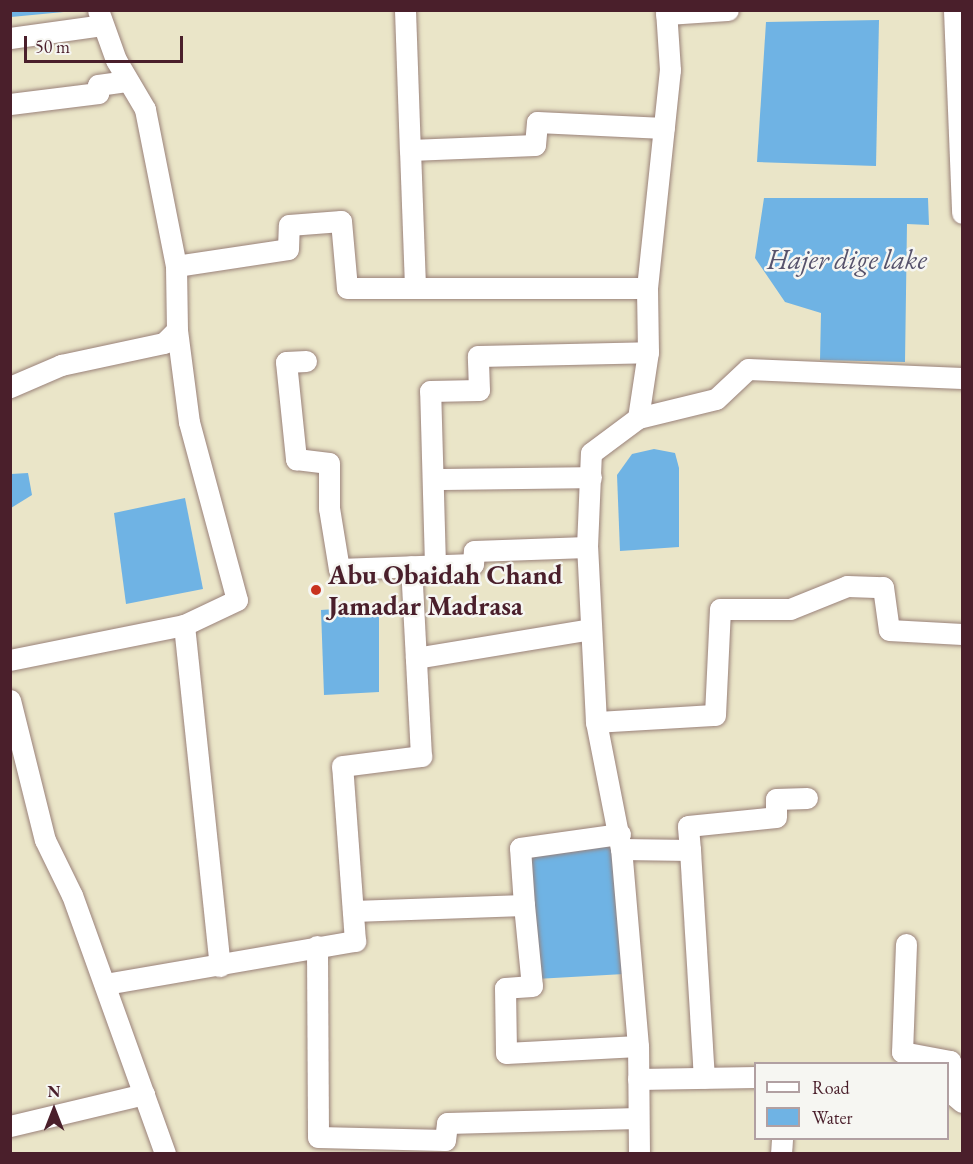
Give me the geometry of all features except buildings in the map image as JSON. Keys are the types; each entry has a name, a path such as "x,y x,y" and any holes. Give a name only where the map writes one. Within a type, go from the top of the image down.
{"street":[{"path":"405,10 415,288"},
{"path":"638,418 648,352 647,288 670,70 666,12 728,10"},
{"path":"957,12 963,213"},
{"path":"10,38 100,18 128,81 145,109 176,266 177,330 189,422 237,600 184,624 10,660"},
{"path":"10,104 98,93 98,85 128,81"},
{"path":"410,150 536,145 537,122 664,128"},
{"path":"176,266 288,249 289,225 341,221 347,288 647,288"},
{"path":"12,380 61,365 164,343 177,330"},
{"path":"435,565 430,391 479,390 478,356 648,352"},
{"path":"306,361 286,362 296,459 329,463 329,508 339,569 473,564 474,551 586,548"},
{"path":"639,1154 638,1046 621,841 596,722 586,548 591,453 638,418 716,399 748,369 963,378"},
{"path":"433,479 591,477"},
{"path":"105,984 220,966 316,946 355,942 342,766 421,756 411,566"},
{"path":"596,722 716,715 720,609 790,609 847,586 883,587 889,630 963,634"},
{"path":"184,624 220,966"},
{"path":"416,658 591,629"},
{"path":"10,700 18,772 105,984 165,1154"},
{"path":"704,1078 688,826 776,817 776,799 807,798"},
{"path":"638,1046 506,1053 505,988 532,986 520,848 621,841 690,850"},
{"path":"352,911 524,904"},
{"path":"906,944 902,1052 950,1061 955,1096 963,1102"},
{"path":"316,946 318,1137 445,1140 447,1123 638,1118"},
{"path":"638,1079 754,1077"},
{"path":"10,1126 144,1094"}],"water":[{"path":"11,10 74,10 74,11 11,17"},
{"name":"Hajer dige lake","path":"879,20 876,166 757,162 766,22"},
{"name":"Hajer dige lake","path":"764,198 928,198 929,225 907,224 905,362 820,360 821,313 785,302 755,258"},
{"path":"654,449 675,453 679,468 679,547 620,551 617,475 632,454"},
{"path":"28,473 32,495 11,508 11,474"},
{"path":"185,498 203,589 126,604 114,513"},
{"path":"379,606 379,692 324,695 321,610"},
{"path":"613,842 624,974 536,979 525,854"}],"place":[{"name":"Abu Obaidah Chand Jamadar Madrasa","path":"316,590"}]}
